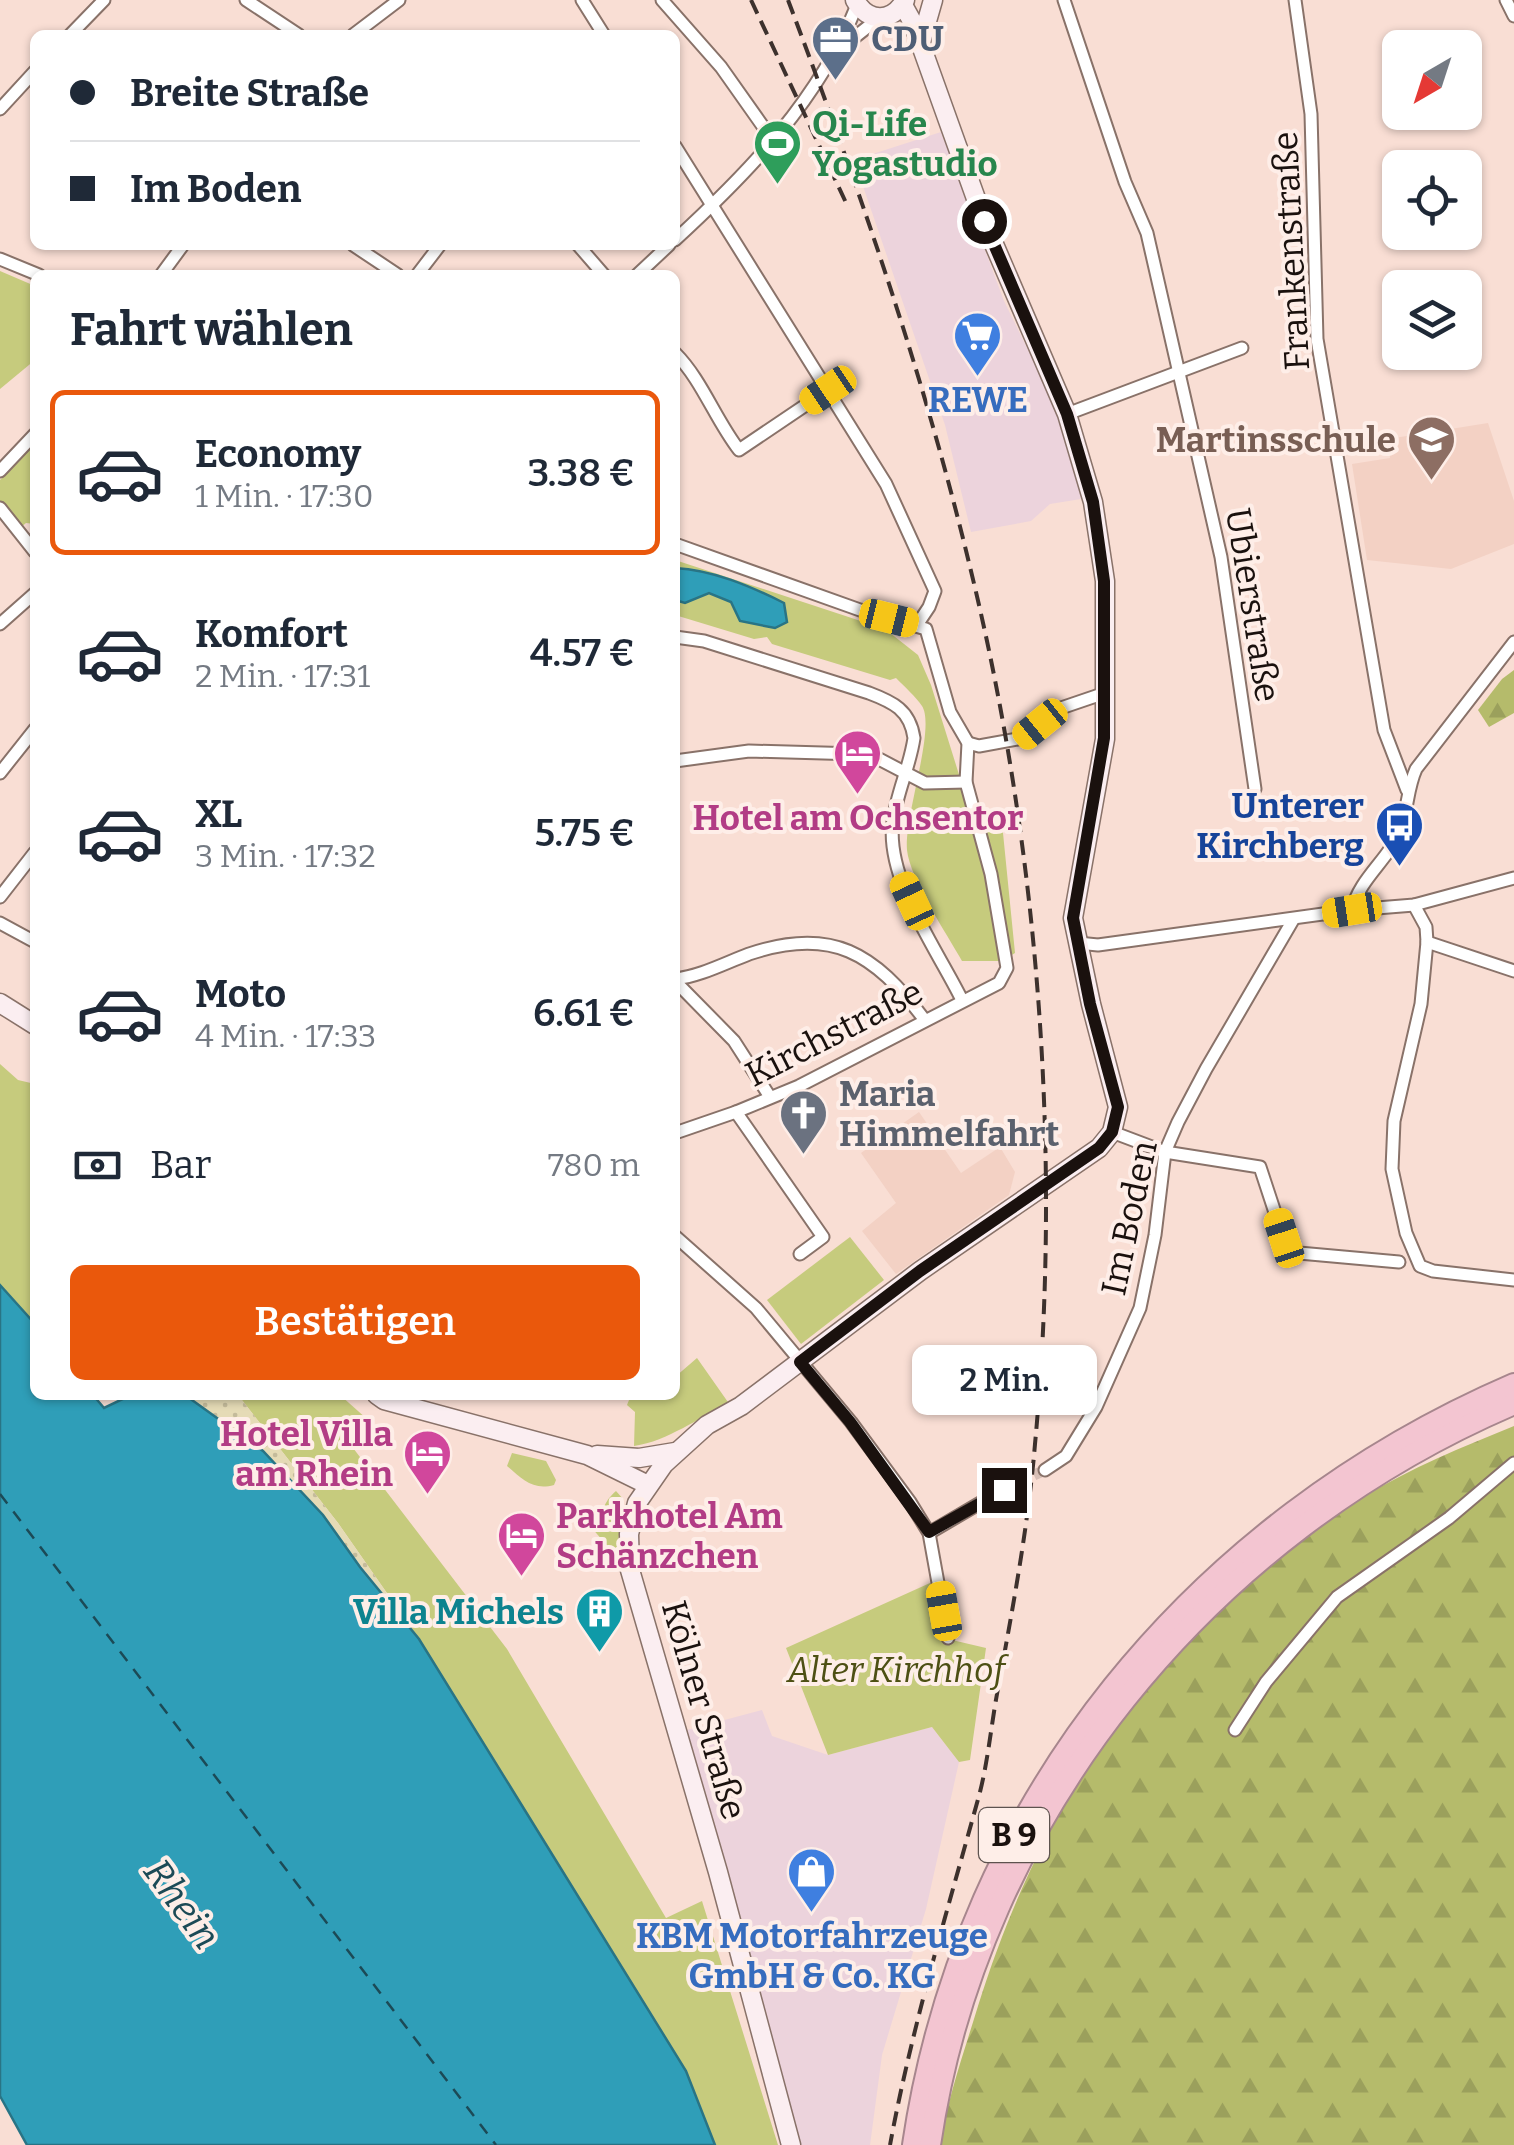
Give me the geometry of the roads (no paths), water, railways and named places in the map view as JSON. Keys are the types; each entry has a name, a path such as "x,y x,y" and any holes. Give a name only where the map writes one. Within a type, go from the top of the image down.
{"highway":[{"name":"B 9","path":"913,2145 922,2082 940,2012 994,1876 1054,1766 1122,1674 1220,1583 1417,1440 1464,1417 1514,1384"},
{"name":"B 9","path":"1464,1417 1514,1404"},
{"name":"B 9","path":"930,2145 938,2086 956,2019 1007,1888 1038,1826 1070,1773 1133,1687 1220,1583"}],"street":[{"path":"75,30 104,0"},
{"path":"246,0 291,30"},
{"path":"359,30 398,0"},
{"path":"582,0 601,30"},
{"path":"662,0 721,67 774,142"},
{"path":"920,47 933,0"},
{"name":"Ubierstraße","path":"1064,0 1126,182 1148,233 1220,557 1255,789"},
{"name":"Frankenstraße","path":"1295,0 1310,114 1317,339 1384,730 1407,790"},
{"path":"1506,0 1514,16"},
{"path":"680,235 791,122 838,51 856,2 870,16 894,10 913,23 998,258 1067,414 1093,502 1104,581 1104,738 1073,918 1090,1004 1118,1107 1112,1132 1165,1152 1260,1167 1288,1252 1399,1262"},
{"path":"838,51 894,10"},
{"path":"0,108 30,76"},
{"path":"680,154 886,484 935,592 917,624"},
{"path":"360,250 390,270"},
{"path":"421,270 436,250"},
{"path":"582,250 600,270"},
{"path":"641,270 663,250"},
{"path":"0,259 30,271"},
{"path":"1067,414 1242,348"},
{"path":"680,358 738,450 828,390"},
{"path":"0,470 30,439"},
{"path":"0,508 30,546"},
{"path":"680,546 860,610 926,629 950,712 968,743 966,782 925,783 879,759 836,752 748,751 680,760"},
{"path":"0,624 30,598"},
{"path":"680,638 704,641 894,702 912,725 914,738 893,823 894,859 962,1000"},
{"path":"1352,910 1356,891 1399,833 1407,790 1427,752 1514,642"},
{"path":"968,743 979,746 1022,738 1058,709 1105,693"},
{"path":"0,773 30,735"},
{"name":"Kirchstraße","path":"680,1131 770,1097 999,983 1007,968 991,874 966,782"},
{"path":"0,897 30,858"},
{"path":"1078,942 1098,945 1352,910 1414,906 1514,878"},
{"path":"1414,906 1426,927 1427,942 1421,1004 1394,1121 1392,1169 1406,1233 1420,1266 1433,1271 1514,1280"},
{"name":"Im Boden","path":"1045,1470 1066,1456 1096,1407 1140,1308 1165,1152 1206,1069 1294,920"},
{"path":"0,924 30,939"},
{"path":"680,979 754,953 802,942 824,942 878,968 924,1018"},
{"path":"1427,942 1514,972"},
{"path":"680,985 734,1041 770,1097"},
{"path":"0,1003 30,1022"},
{"path":"736,1112 823,1237 800,1254"},
{"name":"Kölner Straße","path":"791,2145 718,1872 630,1570 629,1534 638,1503 664,1464 706,1425 741,1406 920,1271 1099,1148 1112,1132"},
{"path":"680,1240 756,1308 850,1422 929,1532 948,1638"},
{"path":"403,1400 587,1455 648,1484"},
{"path":"587,1455 639,1458 681,1452"},
{"path":"620,1455 640,1471 648,1484"},
{"path":"1235,1730 1266,1682 1338,1597 1449,1518 1514,1463"},
{"path":"929,1532 1004,1490"}],"water":[{"path":"680,568 717,575 784,603 787,622 775,628 740,621 731,602 709,593 680,602"},
{"name":"Rhein","path":"0,1285 30,1318 30,1400 97,1400 104,1408 121,1400 192,1400 263,1451 323,1515 419,1639 686,2071 715,2145 27,2145 0,2096"}],"tunnel":[{"path":"1004,1489 1045,1470"}],"railway":[{"path":"751,0 848,207"},
{"path":"788,0 888,281 932,423 970,567 994,674 1028,892 1044,1114 1043,1335 1024,1538 983,1780 920,2012 890,2145"}],"place":[{"name":"CDU","path":"836,82"},
{"name":"Qi-Life Yogastudio","path":"777,186"},
{"name":"REWE","path":"978,378"},
{"name":"Martinsschule","path":"1431,482"},
{"name":"Hotel am Ochsentor","path":"858,796"},
{"name":"Unterer Kirchberg","path":"1399,868"},
{"name":"Maria Himmelfahrt","path":"804,1156"},
{"name":"Hotel Villa am Rhein","path":"428,1496"},
{"name":"Parkhotel Am Schänzchen","path":"521,1578"},
{"name":"Villa Michels","path":"599,1654"},
{"name":"KBM Motorfahrzeuge GmbH & Co. KG","path":"812,1914"}],"park label":[{"name":"Alter Kirchhof","path":"896,1670"}]}
